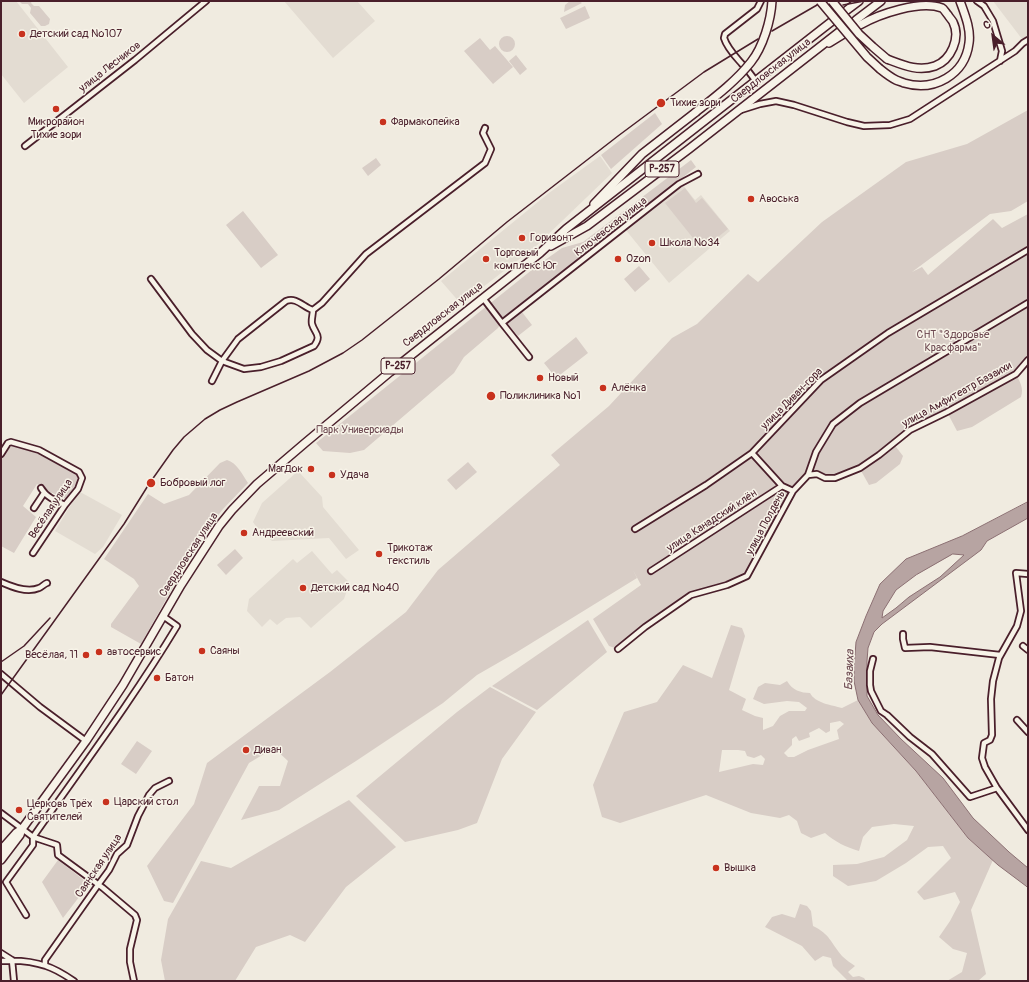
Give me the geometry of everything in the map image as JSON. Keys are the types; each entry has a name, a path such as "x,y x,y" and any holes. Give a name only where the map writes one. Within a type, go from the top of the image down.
{"main road":[{"path":"584,214 642,154 721,92 752,61 761,45 767,27 772,9 772,1"},
{"path":"820,1 867,57 880,69 896,80 921,86 938,83 950,76 961,65 966,55 969,44 968,25 960,1"},
{"path":"832,1 859,34 887,59 906,67 922,68 935,66 948,57 954,46 956,34 954,23 942,8 930,4 916,4 858,22 882,1"},
{"path":"847,10 859,1"},
{"name":"Свердловская улица","path":"1,860 20,835 22,829 86,740 123,685 181,585 219,526 257,484 390,372 542,251 566,228 831,22"},
{"name":"Свердловская улица","path":"542,251 587,226 794,67 840,34"},
{"name":"Свердловская улица","path":"1,850 16,833 22,829"}],"street":[{"name":"улица Лесников","path":"25,146 135,60 206,1"},
{"path":"742,64 725,42 725,34 757,9 761,1"},
{"path":"977,1 984,6 993,21 1002,51 1000,61"},
{"path":"737,111 776,101 864,126 890,125 910,118 1000,61 1028,40"},
{"path":"749,72 755,80"},
{"path":"151,279 192,334 207,350 222,361 244,369 281,361 314,346 318,341 318,334 312,323 313,310 322,303 366,254 485,163 491,149 483,133 486,128"},
{"name":"Ключевская улица","path":"504,325 679,184 698,174"},
{"name":"улица Диван-гора","path":"635,529 706,485 752,453 821,380 888,333 1028,250"},
{"path":"483,298 529,357"},
{"path":"212,381 222,361 238,339 286,301 295,300 308,309 313,310"},
{"name":"улица Полдень","path":"618,649 645,627 691,595 747,576 794,491 808,475 816,452 833,424 866,399 1028,303"},
{"name":"улица Амфитеатр Базаихи","path":"808,475 817,474 825,478 835,478 860,468 910,430 947,412 1016,374 1028,360"},
{"name":"Весёлая улица","path":"1,454 8,443 11,442 39,450 79,472 82,478 78,489 65,505 33,554"},
{"path":"752,453 782,486 794,491"},
{"name":"улица Канадский клён","path":"651,571 782,486"},
{"path":"34,508 42,491 54,500 65,505"},
{"path":"1028,574 1016,573 1021,611 1017,626 1000,655 993,682 991,699 992,735 990,740 984,743 982,758 985,767 997,788 1028,830"},
{"path":"1,582 12,587 28,590 38,588 47,583"},
{"path":"26,915 6,882 33,845 33,837 124,710 177,626 163,616"},
{"path":"903,634 902,639 905,648 930,647 1000,655"},
{"path":"1024,646 1028,650"},
{"path":"873,659 870,671 870,685 871,691 881,711 932,754 970,797 997,788"},
{"path":"1,674 40,707 86,740"},
{"path":"1017,720 1028,732"},
{"name":"Саянская улица","path":"45,965 45,960 109,870 117,854 126,845 138,816 149,795 155,788 169,781"},
{"path":"1,813 33,837 57,845 58,855 133,912 137,920 130,949 130,962 134,981"},
{"path":"1,953 12,960"},
{"path":"12,960 14,981"},
{"path":"1,961 12,960 45,965 74,981"}],"shaded area":[{"name":"Детский сад №107","path":"1,1 16,1 68,67 24,103 1,74"},
{"path":"284,1 357,1 375,21 333,58"},
{"path":"993,1 1028,1 1028,36 1022,39"},
{"path":"600,156 612,173 535,247 461,304 441,281 549,193"},
{"path":"682,184 695,200 701,195 730,231 669,283 625,229"},
{"path":"298,471 322,497 323,507 359,550 346,559 329,538 272,541 253,522 262,503"},
{"path":"78,493 82,493 122,515 103,547 95,554 55,531"},
{"path":"1028,502 1028,518 987,541 981,550 882,624 874,632 868,648 867,696 878,715 901,739 943,778 973,818 1028,868 1028,888 998,865 968,838 916,771 872,723 858,700 854,681 856,642 880,584 906,559 962,536","holes":["953,554 964,555 940,577 909,597 882,618 883,611 896,590 916,575"]},
{"name":"Детский сад №40","path":"312,551 332,574 337,570 348,581 343,586 347,590 344,599 311,628 300,617 286,618 277,625 270,619 262,627 247,611 249,599 293,559 297,563"}],"green space":[{"path":"19,1 32,1 31,3 34,6 39,6 50,19 49,24 41,26 30,13 31,8 28,4 22,4"},
{"path":"570,1 579,1 582,3 564,12 565,5"},
{"path":"585,6 590,18 566,29 560,18"},
{"path":"507,36 514,41 515,44 510,51 507,52 500,47 499,44 504,37"},
{"path":"480,38 490,50 495,46 513,67 493,84 464,51"},
{"path":"516,55 527,69 520,75 509,61"},
{"name":"СНТ \"Здоровье Красфарма\"","path":"1028,110 1028,201 1011,211 990,214 912,272 922,267 928,275 993,219 1002,228 1028,214 1028,360 1016,374 1022,388 1021,397 972,427 957,431 947,412 910,430 893,443 903,456 900,464 876,483 869,485 860,469 835,478 817,474 808,475 793,491 747,576 691,595 618,649 609,646 593,619 641,585 633,570 637,578 477,675 443,703 356,761 279,810 241,820 259,786 280,786 288,761 274,748 249,763 173,903 164,901 147,866 194,804 207,763 330,672 406,612 438,570 560,465 551,455 609,406 672,338 697,324 748,274 758,282 822,222 906,162 967,144"},
{"path":"655,113 662,124 611,169 601,155"},
{"path":"376,158 381,165 368,176 362,168"},
{"name":"Парк Универсиады","path":"691,160 696,167 503,319 498,328 464,357 454,373 364,450 350,453 323,451 316,443 538,265 562,248 583,242"},
{"path":"685,188 696,203 702,198 728,229 708,245 703,239 697,243 665,203"},
{"path":"243,211 278,255 261,268 226,225"},
{"path":"639,266 650,279 635,292 624,279"},
{"path":"522,312 532,325 518,336 507,323"},
{"path":"576,337 588,353 556,378 544,363"},
{"path":"12,445 36,453 77,474 78,481 66,499 37,484 23,506 36,517 14,553 1,546 1,459 8,448"},
{"path":"227,460 231,461 236,466 248,483 223,509 200,539 141,644 111,627 111,624 139,586 134,579 104,559 148,494 164,504 189,495 220,463"},
{"path":"468,462 477,472 456,490 447,480"},
{"path":"235,549 243,558 226,575 217,565"},
{"path":"588,620 607,652 537,710 492,686"},
{"path":"731,625 742,628 745,636 729,690 746,699 742,710 763,718 763,730 773,726 780,716 789,711 805,711 807,708 799,702 787,701 764,704 753,699 758,687 765,683 780,685 787,681 791,687 810,693 819,701 828,705 842,708 858,700 872,723 916,771 968,838 993,860 971,910 986,974 978,981 947,981 962,972 967,953 953,949 939,937 950,921 960,902 955,892 924,900 917,892 951,858 943,846 928,847 906,863 876,881 848,886 833,876 833,865 857,864 884,857 907,840 914,826 894,824 872,827 863,837 859,851 841,844 825,833 811,838 801,833 797,821 789,815 780,818 751,813 706,795 620,823 602,817 593,785 624,712 657,702 683,665 712,678","holes":["840,721 844,724 837,730 839,739 808,750 794,757 788,757 784,753 792,745 792,739 796,736 799,741 810,737 809,733 819,728 826,733 830,731 830,723","722,750 745,751 747,756 754,758 761,755 765,759 763,765 753,764 719,772"]},
{"path":"490,687 536,712 502,759 477,823 458,830 405,842 356,796 457,712"},
{"path":"137,741 152,751 136,774 121,764"},
{"path":"349,800 396,847 346,887 305,942 290,935 256,947 235,981 165,981 161,960 168,919 201,861 231,868"},
{"path":"58,860 89,884 63,918 42,882"},
{"path":"800,904 807,906 811,911 813,926 823,932 842,956 855,966 848,972 853,977 859,976 864,978 866,981 848,981 833,966 831,958 823,956 815,961 802,946 765,927 772,917 782,914 795,918"}],"railway":[{"path":"843,5 864,1"},
{"path":"772,31 817,5"},
{"path":"1,695 124,524 149,484 173,450 184,437 205,419 220,410 309,371 343,353 362,340 439,279 507,222 618,136 704,72 758,39"},
{"path":"1,662 24,646 50,618"}],"place":[{"name":"Детский сад №107","path":"22,34"},
{"name":"Тихие зори","path":"661,103"},
{"name":"Микрорайон Тихие зори","path":"56,109"},
{"name":"Фармакопейка","path":"383,122"},
{"name":"Авоська","path":"751,199"},
{"name":"Горизонт","path":"522,238"},
{"name":"Школа №34","path":"652,243"},
{"name":"Торговый комплекс Юг","path":"486,259"},
{"name":"Ozon","path":"618,259"},
{"name":"Новый","path":"540,378"},
{"name":"Алёнка","path":"603,388"},
{"name":"Поликлиника №1","path":"491,396"},
{"name":"МагДок","path":"311,469"},
{"name":"Удача","path":"332,475"},
{"name":"Бобровый лог","path":"151,483"},
{"name":"Андреевский","path":"244,533"},
{"name":"Трикотаж текстиль","path":"379,554"},
{"name":"Детский сад №40","path":"303,588"},
{"name":"Саяны","path":"202,651"},
{"name":"автосервис","path":"99,652"},
{"name":"Весёлая, 11","path":"86,655"},
{"name":"Батон","path":"157,678"},
{"name":"Диван","path":"246,750"},
{"name":"Царский стол","path":"106,802"},
{"name":"Церковь Трёх Святителей","path":"19,810"},
{"name":"Вышка","path":"716,868"}],"water label":[{"name":"Базаиха","path":"850,670"}]}
